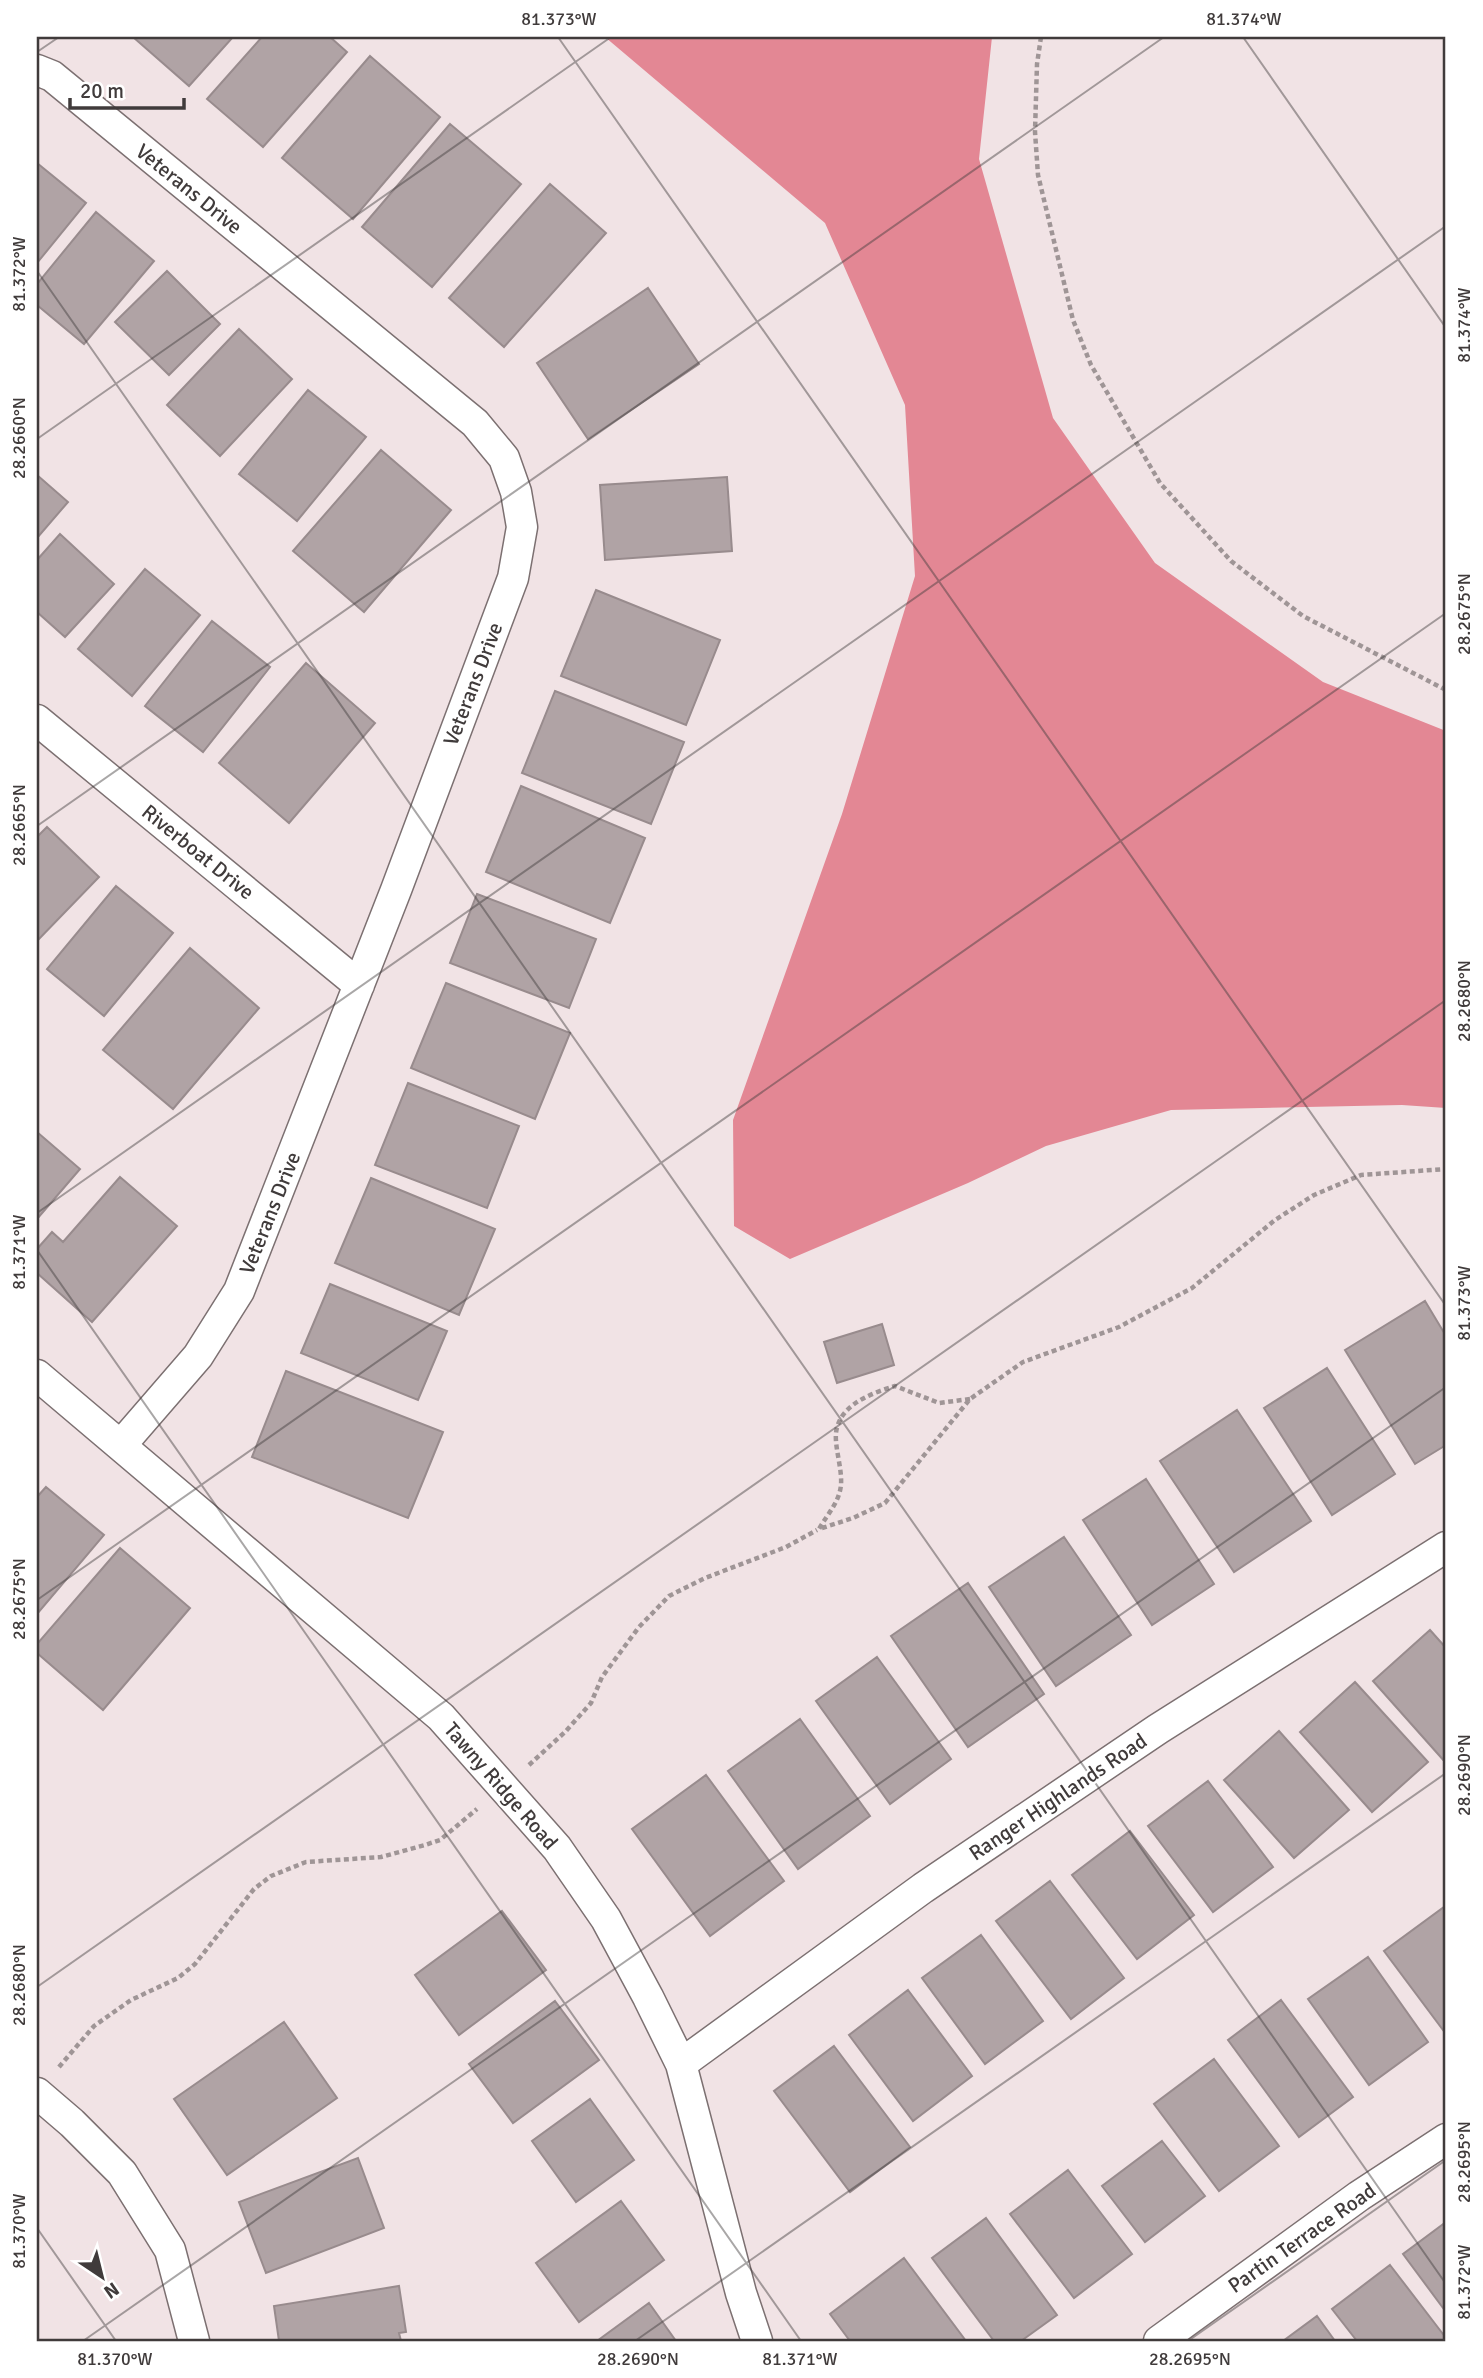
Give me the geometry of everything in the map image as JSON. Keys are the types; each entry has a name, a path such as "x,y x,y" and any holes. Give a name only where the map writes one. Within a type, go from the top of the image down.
{"street":[{"name":"Veterans Drive","path":"37,70 52,76 475,423 504,458 516,492 522,527 513,579 239,1291 198,1356 121,1445"},
{"name":"Riverboat Drive","path":"37,720 359,985"},
{"name":"Tawny Ridge Road","path":"37,1375 442,1717 492,1796 557,1849 606,1919 681,2064 741,2293 757,2341"},
{"name":"Ranger Highlands Road","path":"681,2064 923,1888 1135,1744 1446,1547"},
{"path":"45,2083 72,2123 122,2173 170,2250 194,2341"},
{"name":"Partin Terrace Road","path":"1159,2341 1359,2196 1446,2139"}],"path":[{"path":"1041,37 1037,64 1035,132 1038,175 1073,320 1091,365 1160,483 1231,561 1303,616 1446,690"},
{"path":"970,1399 939,1403 895,1387 856,1401 839,1422 836,1437 841,1483 836,1505 819,1529 853,1518 885,1503 970,1399 1023,1362 1119,1327 1192,1288 1275,1220 1314,1195 1361,1175 1446,1169"},
{"path":"45,2083 94,2026 131,2000 178,1978 195,1964 254,1889 271,1876 306,1862 381,1857 440,1840 565,1732 591,1703 602,1677 639,1627 669,1595 786,1546 817,1530"}],"shaded area":[{"path":"605,37 992,37 979,159 1053,418 1155,563 1323,682 1446,731 1446,1108 1402,1105 1171,1110 1046,1146 968,1183 790,1259 734,1226 733,1120 842,814 915,576 905,405 825,223"}],"building":[{"path":"133,37 233,37 189,86"},
{"path":"262,37 330,37 347,52 263,147 207,99"},
{"path":"370,56 440,117 353,219 282,158"},
{"path":"450,124 521,184 432,287 362,227"},
{"path":"37,163 86,203 37,263"},
{"path":"550,184 606,233 504,347 449,298"},
{"path":"96,212 154,261 84,344 37,305 37,284"},
{"path":"167,271 220,324 169,375 115,322"},
{"path":"648,288 699,364 588,439 537,363"},
{"path":"239,329 292,379 220,456 167,405"},
{"path":"308,390 366,437 297,521 239,474"},
{"path":"381,450 451,510 364,612 293,551"},
{"path":"37,475 68,502 37,538"},
{"path":"727,477 732,551 605,560 600,485"},
{"path":"60,534 114,584 65,637 37,612 37,560"},
{"path":"145,569 200,615 132,696 78,649"},
{"path":"596,590 720,640 686,725 561,676"},
{"path":"212,621 270,667 203,752 145,706"},
{"path":"306,663 375,723 289,823 219,763"},
{"path":"555,691 684,742 651,824 522,773"},
{"path":"521,786 645,838 610,923 486,872"},
{"path":"47,827 99,877 37,941 37,837"},
{"path":"116,886 173,933 104,1016 47,969"},
{"path":"477,894 596,939 569,1008 450,963"},
{"path":"190,948 259,1008 173,1109 103,1050"},
{"path":"446,983 570,1033 535,1119 411,1068"},
{"path":"408,1083 519,1126 487,1208 375,1165"},
{"path":"37,1132 80,1169 37,1219"},
{"path":"120,1177 177,1226 92,1322 37,1273 37,1249 52,1232 63,1242"},
{"path":"371,1178 495,1229 459,1315 335,1263"},
{"path":"330,1284 447,1331 418,1400 301,1353"},
{"path":"1425,1301 1446,1336 1446,1445 1415,1464 1345,1350"},
{"path":"882,1324 894,1365 837,1383 824,1342"},
{"path":"1327,1368 1395,1474 1332,1515 1264,1408"},
{"path":"286,1371 443,1432 408,1518 252,1457"},
{"path":"1237,1410 1311,1521 1234,1572 1160,1461"},
{"path":"1146,1479 1214,1584 1152,1625 1083,1520"},
{"path":"46,1487 104,1535 37,1614 37,1497"},
{"path":"1064,1537 1131,1635 1056,1686 989,1587"},
{"path":"120,1548 190,1608 103,1710 37,1653 37,1644"},
{"path":"968,1583 1044,1694 968,1747 891,1636"},
{"path":"1430,1630 1446,1648 1446,1763 1373,1681"},
{"path":"877,1657 951,1759 890,1804 816,1701"},
{"path":"1355,1682 1428,1762 1372,1812 1300,1732"},
{"path":"800,1719 870,1816 798,1869 728,1771"},
{"path":"1279,1731 1349,1810 1294,1858 1224,1780"},
{"path":"706,1775 784,1881 710,1936 632,1829"},
{"path":"1208,1781 1273,1867 1213,1912 1148,1826"},
{"path":"1130,1831 1194,1915 1137,1959 1072,1875"},
{"path":"1050,1881 1124,1978 1071,2019 996,1921"},
{"path":"1444,1907 1446,1910 1446,2034 1384,1951"},
{"path":"502,1911 546,1970 459,2035 415,1975"},
{"path":"981,1935 1043,2021 985,2064 922,1978"},
{"path":"1368,1957 1428,2042 1369,2085 1308,1999"},
{"path":"908,1990 972,2076 913,2121 849,2035"},
{"path":"1281,2000 1353,2097 1299,2137 1228,2040"},
{"path":"555,2001 599,2060 513,2123 469,2064"},
{"path":"284,2022 337,2098 227,2175 174,2099"},
{"path":"834,2046 910,2147 850,2192 774,2091"},
{"path":"1214,2059 1279,2146 1219,2191 1154,2104"},
{"path":"590,2099 634,2160 576,2202 532,2141"},
{"path":"1162,2141 1205,2196 1145,2242 1102,2186"},
{"path":"358,2158 384,2228 266,2273 239,2202"},
{"path":"1068,2170 1132,2254 1074,2298 1010,2214"},
{"path":"621,2201 664,2260 579,2322 536,2263"},
{"path":"986,2218 1057,2315 1021,2341 994,2341 932,2258"},
{"path":"1446,2222 1446,2312 1403,2254"},
{"path":"904,2258 966,2341 850,2341 830,2314"},
{"path":"1390,2265 1446,2341 1357,2341 1332,2309"},
{"path":"399,2286 406,2332 399,2333 401,2341 279,2341 274,2306"},
{"path":"649,2303 676,2341 597,2341"},
{"path":"1317,2316 1335,2341 1283,2341"}]}
